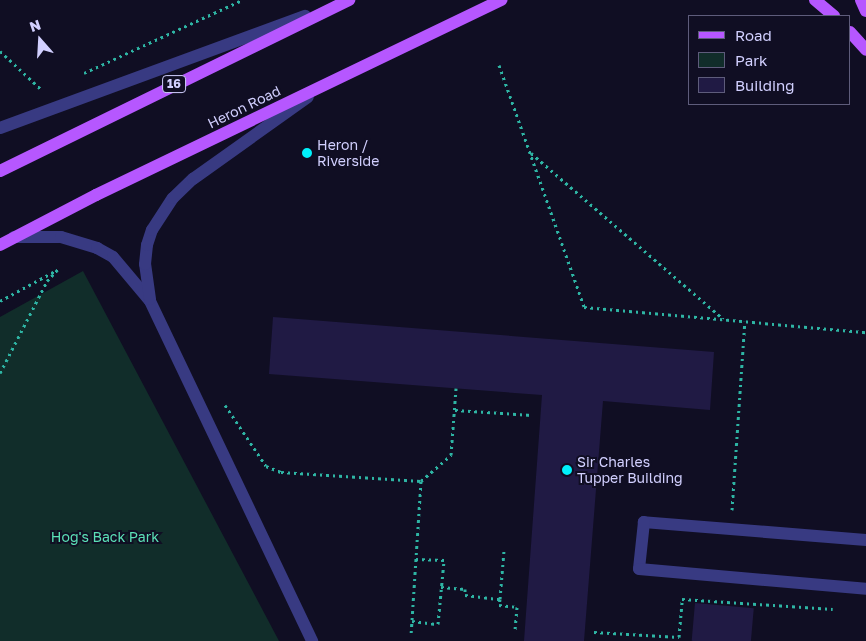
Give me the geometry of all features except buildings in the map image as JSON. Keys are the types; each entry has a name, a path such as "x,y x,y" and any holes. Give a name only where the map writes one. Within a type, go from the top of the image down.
{"main road":[{"name":"Heron Road","path":"0,245 502,0"},
{"path":"815,0 833,15"},
{"path":"861,0 866,11"},
{"name":"16","path":"0,171 347,1"},
{"path":"851,33 866,50"}],"lane":[{"path":"0,128 347,1"},
{"path":"150,302 146,271 148,245 152,230 173,198 194,179 322,87"},
{"path":"14,237 61,237 89,244 113,256 150,302 312,641"},
{"path":"866,540 644,522 640,569 866,589"}],"path":[{"path":"80,75 242,0"},
{"path":"0,51 44,92 53,87"},
{"path":"499,65 584,307 866,332"},
{"path":"531,152 723,319"},
{"path":"0,302 58,269 47,281 0,373"},
{"path":"731,528 745,321"},
{"path":"223,402 266,466 281,472 420,481 451,455 456,388"},
{"path":"455,410 532,415"},
{"path":"411,636 420,481"},
{"path":"504,550 499,606 517,607 515,631"},
{"path":"412,621 438,624 444,560 416,559"},
{"path":"442,587 465,589 465,595 500,599"},
{"path":"594,632 680,637 682,599 836,609"}],"green space":[{"name":"Hog's Back Park","path":"83,271 279,641 0,641 0,317"}],"place":[{"name":"Heron / Riverside","path":"307,153"},
{"name":"Sir Charles Tupper Building","path":"567,470"}]}
